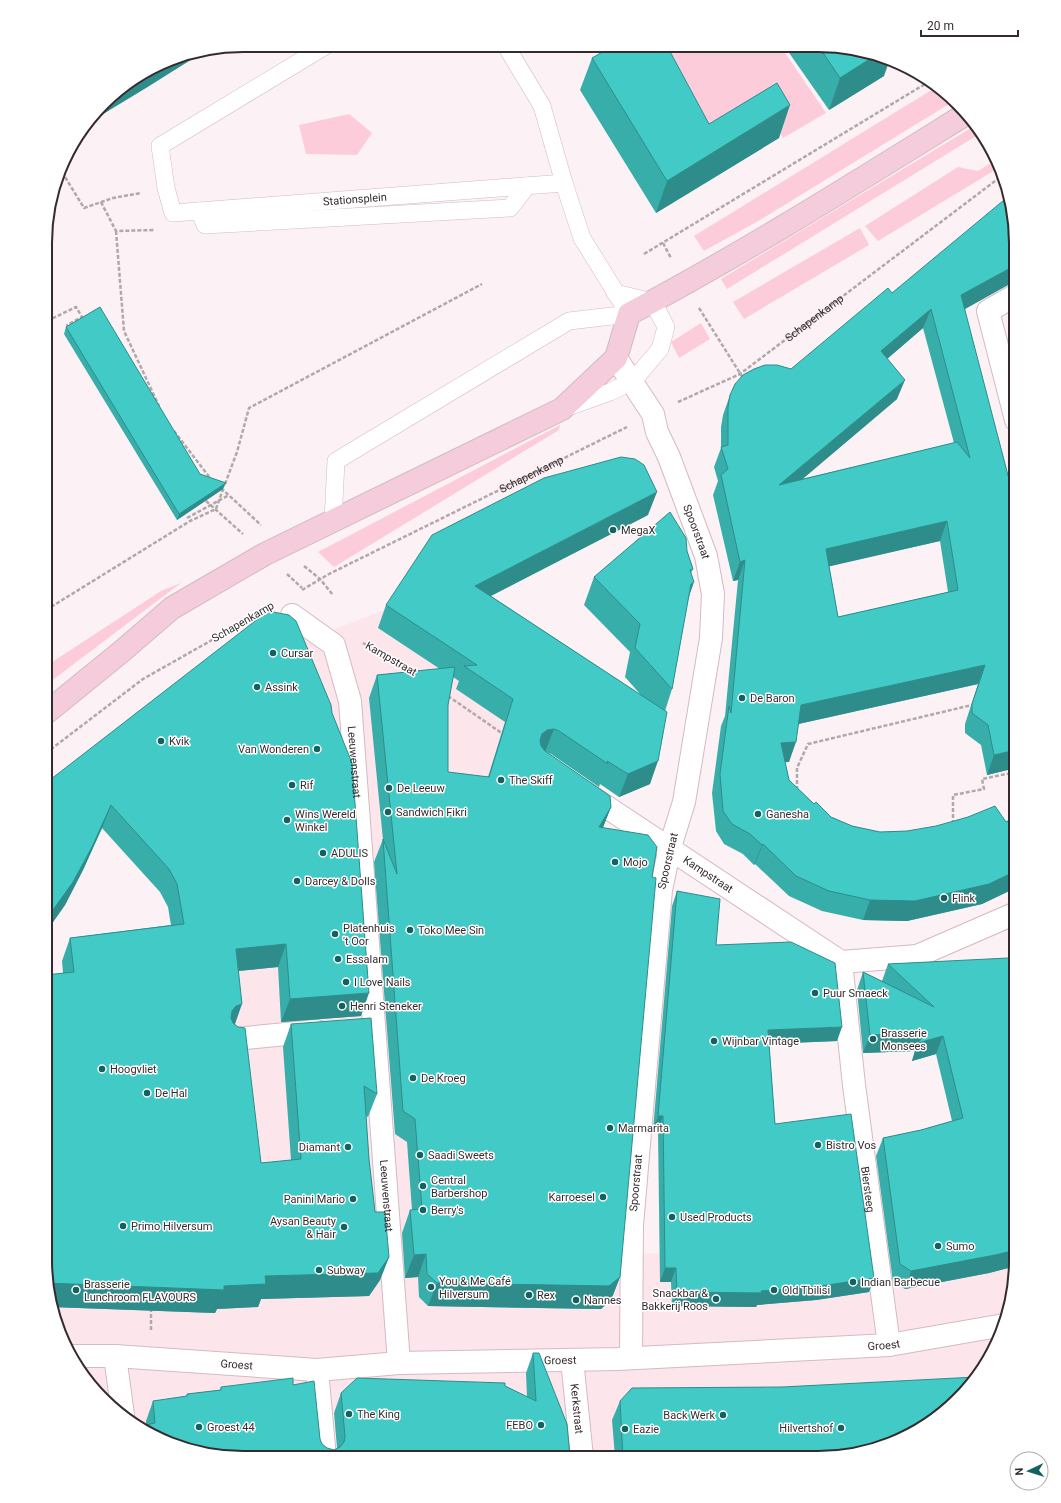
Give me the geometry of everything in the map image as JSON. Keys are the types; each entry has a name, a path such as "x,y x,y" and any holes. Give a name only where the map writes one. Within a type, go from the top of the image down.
{"main road":[{"path":"52,708 172,608 265,554 562,409 616,358 629,314 653,302 782,227 962,117"}],"street":[{"path":"1009,299 988,311 1009,393"},
{"name":"Spoorstraat","path":"616,358 633,381 653,414 657,432 669,457 706,556 713,594 711,638 684,802 670,847 661,890 632,1225 631,1358"},
{"name":"Leeuwenstraat","path":"292,615 334,645 350,701 399,1363"},
{"name":"Kampstraat","path":"569,781 650,837 670,847 841,962"},
{"path":"841,962 917,956 1009,916"},
{"name":"Biersteeg","path":"841,962 854,1085 889,1344"},
{"path":"235,1039 374,1028"},
{"name":"Groest","path":"79,1356 115,1356 317,1370 399,1363 631,1358 889,1344 996,1327"},
{"path":"115,1356 122,1407"},
{"name":"Kerkstraat","path":"572,1360 581,1451"},
{"path":"317,1370 325,1451"}],"lane":[{"name":"Stationsplein","path":"315,52 160,146 166,188 173,213 564,183"},
{"path":"333,522 336,460 569,321 629,314 582,238 564,183 542,106 510,52"},
{"path":"562,409 610,392 633,381 660,349 666,327 653,302 615,293"}],"path":[{"path":"644,254 924,84"},
{"path":"64,176 84,208 113,198 166,188"},
{"name":"Schapenkamp","path":"298,592 336,571 653,414 740,374 998,179"},
{"path":"116,231 124,331 163,413"},
{"path":"52,606 190,521 216,509 237,452 249,408 482,284"},
{"path":"52,319 76,307 82,317 67,325 71,330"},
{"path":"740,374 746,381"},
{"path":"170,426 207,476 212,480"},
{"path":"187,518 210,504 229,495 218,485"},
{"path":"206,501 216,509"},
{"name":"Schapenkamp","path":"52,748 143,679 268,608"},
{"name":"Kampstraat","path":"362,643 420,676"},
{"path":"445,693 507,737"},
{"path":"798,792 797,768 808,744 977,704"},
{"path":"953,830 953,795 984,789 982,779 1009,773"}],"shaded area":[{"path":"648,52 784,52 826,113 783,138 765,107 700,148"},
{"path":"931,90 949,104 760,220 704,251 694,236"},
{"path":"349,114 372,133 357,155 306,154 299,125"},
{"path":"970,129 976,136 727,289 721,279"},
{"path":"991,163 994,171 878,241 865,226 958,167 978,171"},
{"path":"860,228 869,245 744,319 733,302"},
{"path":"701,323 710,339 679,358 671,342"},
{"path":"560,425 559,430 334,567 318,552"},
{"path":"181,583 52,680 52,662 161,591"},
{"path":"402,603 558,703 464,865 641,1254 876,1240 1009,1210 1009,1272 999,1321 977,1366 962,1386 944,1404 924,1419 902,1431 879,1441 830,1451 445,1451 336,1411 312,1413 306,1451 231,1451 182,1441 137,1419 117,1404 99,1386 84,1366 62,1321 52,1272 52,1195 232,933 200,682"}],"building":[{"path":"602,52 670,52 709,124 777,83 790,105 667,181 592,58"},
{"path":"822,52 843,54 869,59 840,78"},
{"path":"1004,200 1009,231 1009,269 961,295 1009,479 1009,752 994,755 988,725 972,713 972,704 985,665 801,705 796,742 781,743 789,780 814,804 816,802 831,817 852,826 880,832 907,831 936,826 968,817 995,806 1006,822 1009,820 1009,874 989,884 915,901 870,900 829,891 796,876 763,844 762,845 750,834 732,824 723,811 720,774 729,706 731,713 745,560 740,562 721,475 728,469 721,447 728,445 728,407 730,395 735,384 743,375 754,369 765,365 777,365 791,369 888,288 892,293","holes":["931,309 970,458 957,442 779,485 905,380 881,351","947,521 958,590 838,617 826,549"]},
{"path":"100,307 200,474 226,483 179,514 66,327"},
{"path":"621,457 635,459 644,465 657,492 475,586 667,712 658,761 628,774 607,761 608,764 554,729 547,730 542,734 540,740 541,746 545,751 610,796 611,807 599,827 648,835 657,847 652,877 656,878 620,1277 609,1286 437,1283 427,1274 426,1254 414,1255 410,1210 422,1209 415,1119 403,1111 383,839 397,874 377,675 455,667 448,705 448,772 489,777 513,699 464,666 477,665 386,605 432,535 544,478"},
{"path":"670,512 686,538 687,551 693,569 690,570 694,582 691,584 672,689 635,648 640,624 594,577"},
{"path":"268,611 289,615 296,621 331,705 332,713 352,763 369,993 290,999 286,944 236,949 242,1004 236,1006 232,1011 231,1018 233,1023 238,1027 245,1028 261,1163 301,1159 291,1024 371,1018 377,1094 364,1086 369,1159 375,1212 385,1212 389,1257 378,1273 265,1276 266,1284 224,1286 224,1290 54,1283 52,1272 52,974 74,972 70,938 184,924 177,884 169,869 111,805 92,847 73,882 52,911 52,778"},
{"path":"677,891 720,899 716,945 791,942 835,963 842,1027 768,1030 775,1124 851,1114 874,1278 821,1286 761,1291 762,1293 677,1292 676,1268 665,1268 663,1116 658,1116"},
{"path":"1009,958 1009,1252 911,1271 900,1264 883,1138 921,1130 963,1118 943,1036 918,1043 923,1036 922,1033 870,1035 863,972 934,1007 888,964"},
{"path":"533,1353 539,1353 567,1424 569,1451 231,1451 182,1441 147,1425 155,1423 153,1401 187,1396 187,1394 221,1390 221,1387 293,1378 293,1385 314,1381 320,1439 322,1444 327,1448 334,1450 340,1447 344,1442 345,1436 341,1393 357,1378 505,1383 505,1386 536,1401"},
{"path":"968,1377 962,1386 944,1404 924,1419 879,1441 855,1447 830,1451 623,1451 620,1401 632,1388 782,1387"}],"place":[{"name":"MegaX","path":"613,530"},
{"name":"Cursar","path":"273,653"},
{"name":"Assink","path":"257,687"},
{"name":"De Baron","path":"742,698"},
{"name":"Kvik","path":"161,741"},
{"name":"Van Wonderen","path":"317,749"},
{"name":"The Skiff","path":"501,780"},
{"name":"Rif","path":"292,785"},
{"name":"De Leeuw","path":"389,788"},
{"name":"Sandwich Fikri","path":"388,812"},
{"name":"Ganesha","path":"758,814"},
{"name":"Wins Wereld Winkel","path":"287,820"},
{"name":"ADULIS","path":"323,853"},
{"name":"Mojo","path":"615,862"},
{"name":"Darcey & Dolls","path":"297,881"},
{"name":"Flink","path":"944,898"},
{"name":"Toko Mee Sin","path":"410,930"},
{"name":"Platenhuis 't Oor","path":"335,934"},
{"name":"Essalam","path":"338,959"},
{"name":"I Love Nails","path":"346,982"},
{"name":"Puur Smaeck","path":"815,993"},
{"name":"Henri Steneker","path":"342,1006"},
{"name":"Brasserie Monsees","path":"873,1039"},
{"name":"Wijnbar Vintage","path":"714,1041"},
{"name":"Hoogvliet","path":"102,1069"},
{"name":"De Kroeg","path":"413,1078"},
{"name":"De Hal","path":"147,1093"},
{"name":"Marmarita","path":"610,1128"},
{"name":"Bistro Vos","path":"818,1145"},
{"name":"Diamant","path":"348,1147"},
{"name":"Saadi Sweets","path":"420,1155"},
{"name":"Central Barbershop","path":"423,1186"},
{"name":"Karroesel","path":"603,1197"},
{"name":"Panini Mario","path":"353,1199"},
{"name":"Berry's","path":"423,1210"},
{"name":"Used Products","path":"672,1217"},
{"name":"Primo Hilversum","path":"123,1226"},
{"name":"Aysan Beauty & Hair","path":"344,1227"},
{"name":"Sumo","path":"938,1246"},
{"name":"Subway","path":"319,1270"},
{"name":"Indian Barbecue","path":"853,1282"},
{"name":"You & Me Café Hilversum","path":"431,1287"},
{"name":"Brasserie Lunchroom FLAVOURS","path":"76,1290"},
{"name":"Old Tbilisi","path":"774,1290"},
{"name":"Rex","path":"529,1295"},
{"name":"Snackbar & Bakkerij Roos","path":"716,1299"},
{"name":"Nannes","path":"576,1300"},
{"name":"The King","path":"349,1414"},
{"name":"Back Werk","path":"723,1415"},
{"name":"FEBO","path":"541,1425"},
{"name":"Groest 44","path":"199,1427"},
{"name":"Hilvertshof","path":"841,1428"},
{"name":"Eazie","path":"625,1429"}]}
